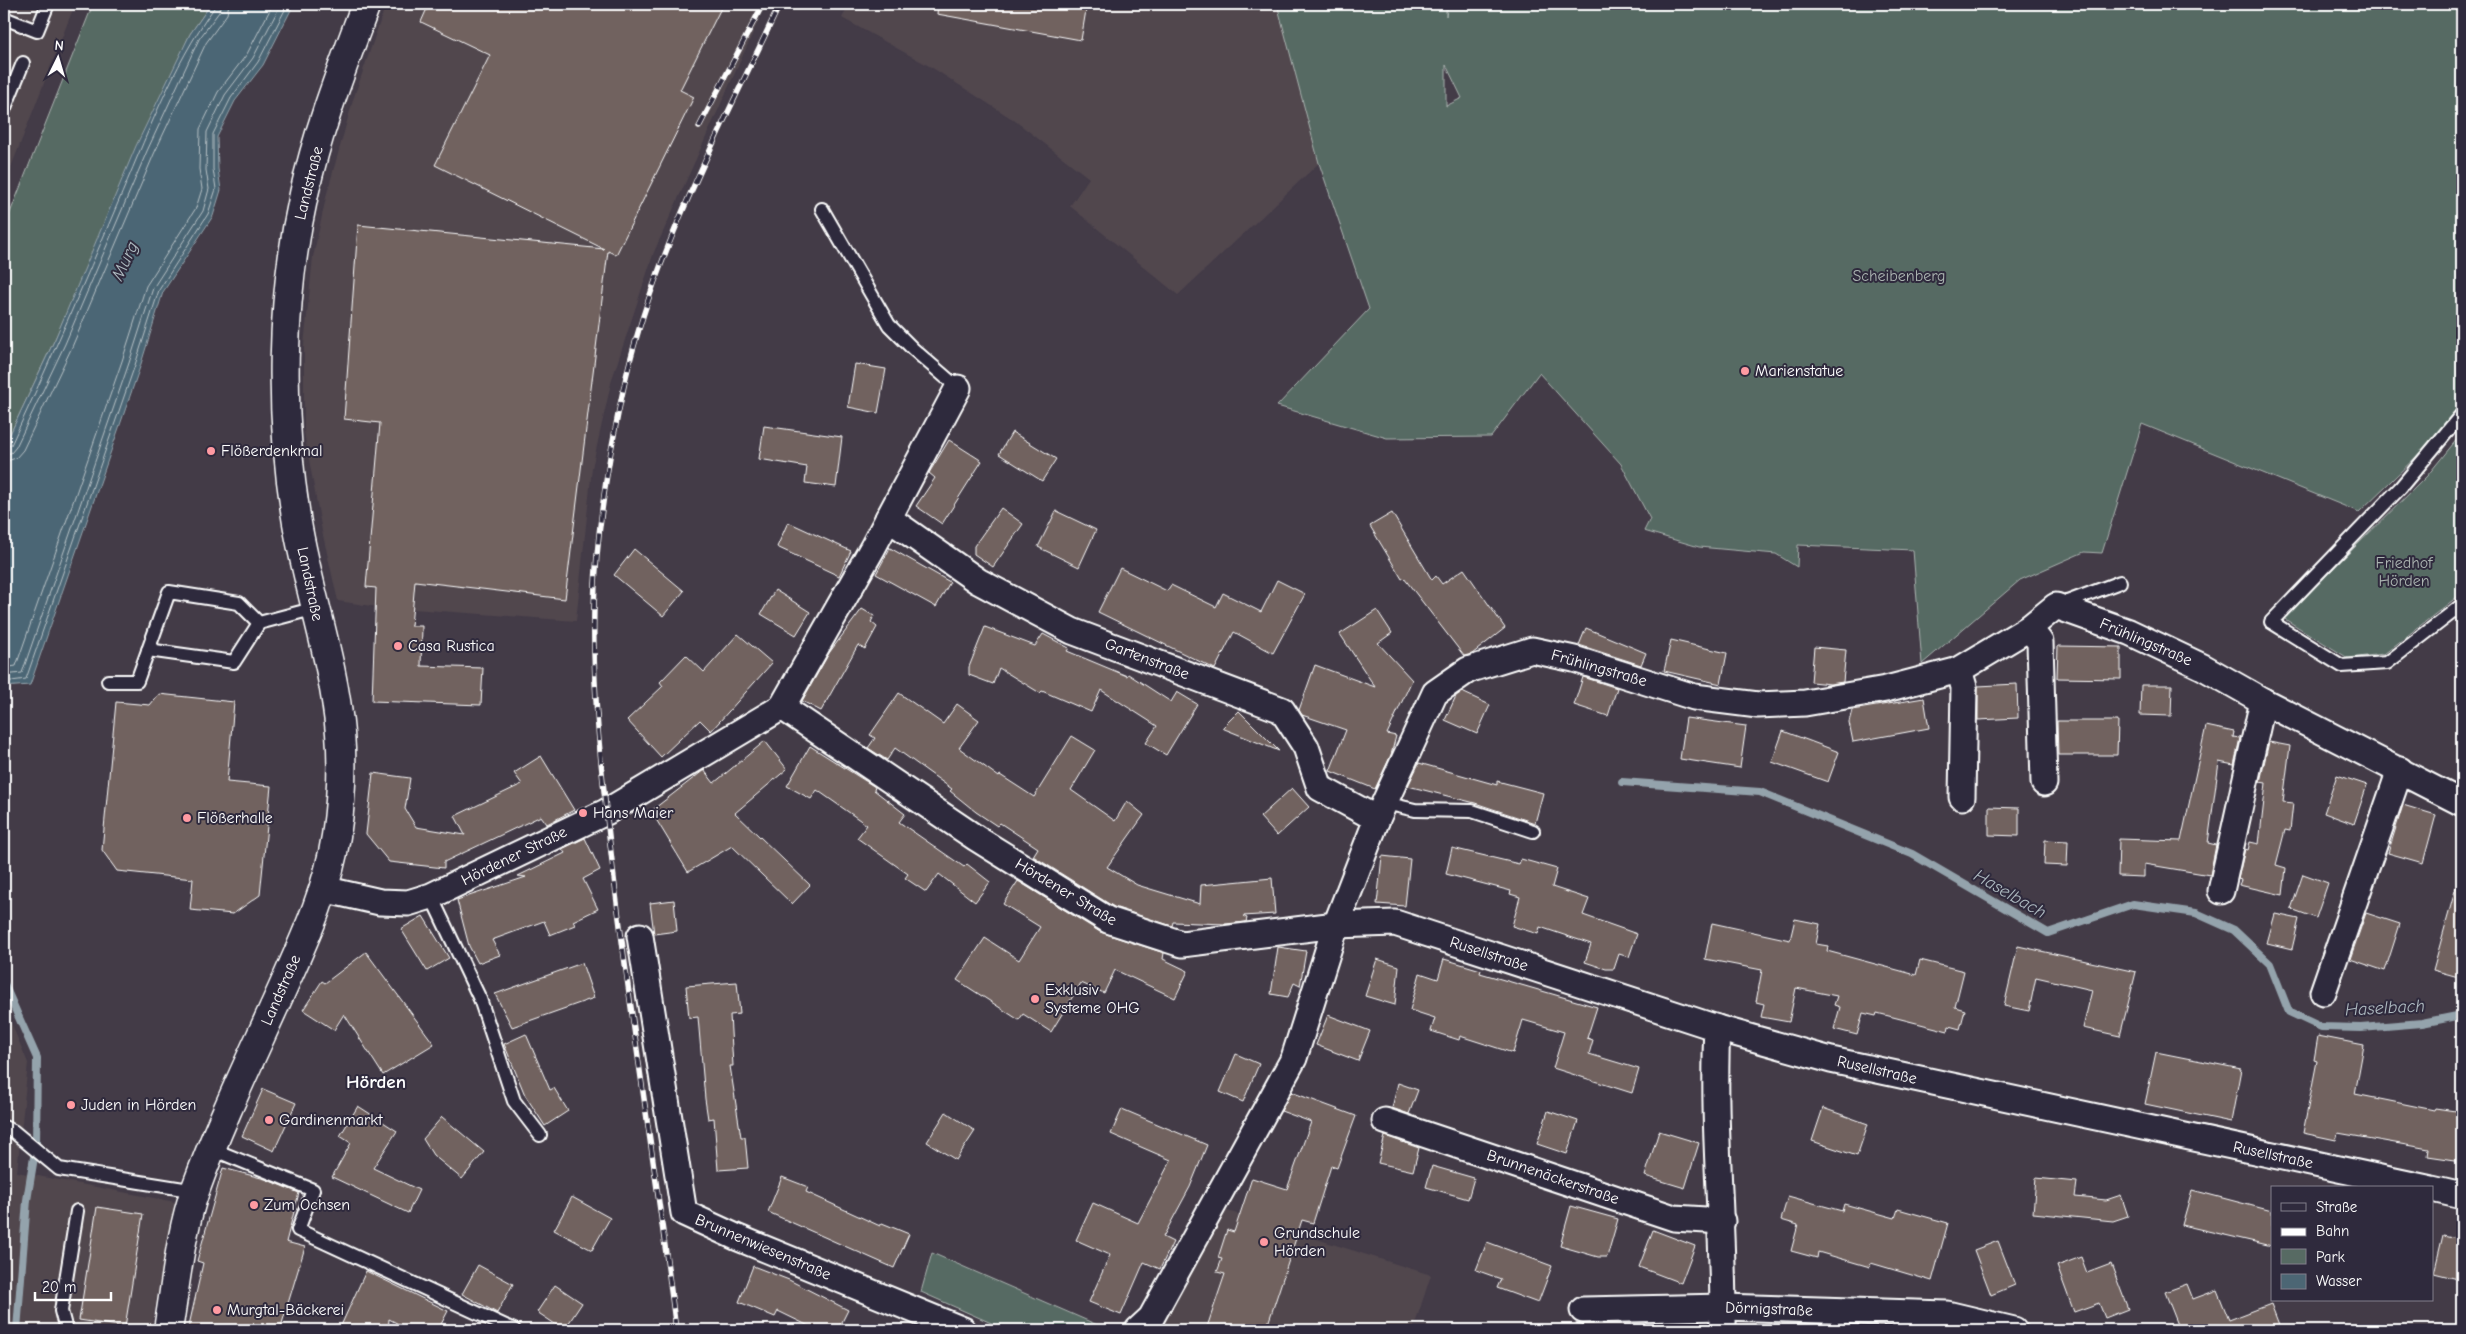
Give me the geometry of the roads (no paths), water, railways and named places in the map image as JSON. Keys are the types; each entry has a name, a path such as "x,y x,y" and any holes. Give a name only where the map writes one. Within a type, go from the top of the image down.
{"street":[{"name":"Landstraße","path":"168,1330 184,1236 196,1191 212,1149 306,937 323,889 336,839 341,784 340,750 334,695 297,524 287,442 284,359 291,273 304,193 333,92 366,4"},
{"path":"782,707 888,518 958,388"},
{"name":"Gartenstraße","path":"888,518 978,581 1072,631 1282,710 1306,747 1320,788 1381,811"},
{"name":"Frühlingstraße","path":"1336,925 1381,811 1435,693 1468,670 1532,650 1574,659 1694,697 1758,705 1805,703 1877,691 1959,670 2029,628 2056,606 2129,632 2203,667 2263,701 2462,803"},
{"path":"2029,628 2040,642 2044,782"},
{"path":"1959,670 1964,687 1962,797"},
{"path":"2222,892 2263,701"},
{"name":"Hördener Straße","path":"323,889 380,902 408,903 431,896 606,812 782,707 976,838 1108,920 1182,944 1336,925"},
{"path":"2323,992 2400,770"},
{"name":"Rusellstraße","path":"1336,925 1395,923 1716,1028 1831,1060 1926,1082 2418,1186"},
{"path":"1138,1330 1151,1318 1294,1058 1336,925"},
{"name":"Brunnenwiesenstraße","path":"640,936 684,1213 963,1330"},
{"path":"1716,1028 1715,1071 1722,1221 1724,1319"},
{"name":"Brunnenäckerstraße","path":"1385,1121 1674,1218 1722,1221"},
{"path":"2434,1189 2462,1196"},
{"name":"Dörnigstraße","path":"1583,1310 1724,1319 1947,1314 2014,1330"}],"lane":[{"path":"4,18 37,31 48,4"},
{"path":"4,110 23,63"},
{"path":"822,208 889,325 912,349 958,388"},
{"path":"2462,414 2400,488 2271,622 2342,666 2386,663 2462,605"},
{"path":"2056,606 2120,582"},
{"path":"108,681 136,682 169,592 239,603 259,622"},
{"path":"148,650 234,662 259,622 316,608"},
{"path":"1381,811 1472,811 1533,831"},
{"path":"431,896 480,999 514,1101 540,1135"},
{"path":"8,1129 58,1169 196,1191"},
{"path":"212,1149 313,1190 298,1230 514,1330"},
{"path":"66,1330 61,1311 77,1211"}],"water":[{"name":"Murg","path":"211,4 294,4 263,65 235,101 217,137 221,190 213,216 163,292 140,367 30,685 4,687 4,447 55,339 136,146 190,34"}],"waterway":[{"name":"Haselbach","path":"1622,782 1760,792 1912,854 2048,933 2133,904 2196,913 2234,930 2270,964 2289,1012 2321,1027 2361,1028 2422,1023 2462,1015"},
{"path":"4,984 37,1058 36,1145 27,1200 17,1330"}],"railway":[{"path":"699,127 763,4"},
{"path":"676,1330 619,920 601,766 594,640 597,550 604,492 626,377 639,328 655,280 693,187 780,4"}],"place":[{"name":"Marienstatue","path":"1745,371"},
{"name":"Flößerdenkmal","path":"211,451"},
{"name":"Casa Rustica","path":"398,646"},
{"name":"Hans Maier","path":"583,813"},
{"name":"Flößerhalle","path":"187,818"},
{"name":"Exklusiv Systeme OHG","path":"1035,999"},
{"name":"Juden in Hörden","path":"71,1105"},
{"name":"Gardinenmarkt","path":"269,1120"},
{"name":"Zum Ochsen","path":"254,1205"},
{"name":"Grundschule Hörden","path":"1264,1242"},
{"name":"Murgtal-Bäckerei","path":"217,1310"}],"district":[{"name":"Hörden","path":"376,1082"}],"park label":[{"name":"Scheibenberg","path":"1899,276"},
{"name":"Friedhof Hörden","path":"2404,572"}]}
